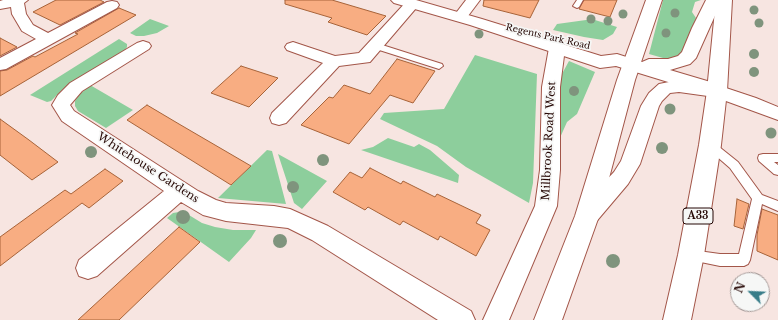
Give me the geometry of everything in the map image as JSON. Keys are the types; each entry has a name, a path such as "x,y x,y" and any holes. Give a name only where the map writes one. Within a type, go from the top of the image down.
{"main road":[{"path":"548,320 587,216 625,62 654,0"},
{"path":"625,62 669,65 684,60 690,54 714,0"},
{"name":"A33","path":"677,320 691,254 710,145 717,91 724,0"},
{"name":"Regents Park Road","path":"405,2 468,20 600,62 625,62"},
{"name":"Regents Park Road","path":"468,20 602,49 625,62"},
{"path":"625,62 717,91"}],"street":[{"path":"0,5 19,0 18,14 27,28 48,39"},
{"path":"468,20 473,0"},
{"path":"293,47 334,61 364,58 376,46 405,2"},
{"path":"0,65 112,5"},
{"name":"Whitehouse Gardens","path":"143,46 76,87 64,99 61,105 68,116 180,190 211,208 226,212 274,216 290,219 300,223 320,233 462,320"},
{"name":"Millbrook Road West","path":"496,320 546,206 550,170 551,87 557,48"},
{"path":"279,118 334,61"},
{"path":"587,216 621,178 630,164 650,106 655,97 665,88 671,86 691,87 717,91 750,102 778,114"},
{"path":"88,268 180,190"}],"lane":[{"path":"376,46 439,66"},
{"path":"710,145 734,165 758,198 778,206"},
{"path":"763,158 778,158"},
{"path":"763,158 778,164"},
{"path":"763,158 778,171"},
{"path":"758,198 778,198"},
{"path":"691,254 720,260 744,260 758,198"}],"green space":[{"path":"663,0 701,0 695,2 692,12 696,18 682,53 673,58 663,58 649,54"},
{"path":"150,19 169,26 157,33 144,36 136,36 130,33"},
{"path":"595,20 617,27 613,34 603,40 553,30 557,24"},
{"path":"119,39 127,44 124,52 63,89 51,101 47,102 30,95"},
{"path":"475,55 537,74 533,183 529,203 466,167 437,146 380,119 384,113 444,109"},
{"path":"569,61 595,72 577,114 567,122 559,140 557,83"},
{"path":"90,85 133,110 106,128 78,111 75,106 75,101 79,95"},
{"path":"388,138 414,147 419,144 430,150 459,175 458,183 361,150 373,147"},
{"path":"267,150 272,151 286,204 218,198"},
{"path":"278,154 327,181 302,209 294,203"},
{"path":"184,212 202,223 215,227 233,230 256,230 251,238 229,262 167,218 173,213"}],"building":[{"path":"56,0 100,0 104,2 60,25 33,12"},
{"path":"285,0 332,0 386,16 367,35 328,22 332,18 285,4"},
{"path":"484,0 539,0 530,18 483,6"},
{"path":"584,0 617,0 610,17 579,9"},
{"path":"119,8 136,15 0,96 0,71 7,70 33,56 35,57 78,34 75,33"},
{"path":"0,38 17,47 0,56"},
{"path":"397,59 435,71 413,103 390,95 349,144 301,125 329,97 333,98 344,85 370,94"},
{"path":"241,66 278,78 249,107 211,93"},
{"path":"147,105 251,166 231,185 127,120"},
{"path":"0,119 58,162 32,180 0,155"},
{"path":"370,168 401,184 403,181 435,197 437,194 481,215 476,223 490,230 476,256 440,236 438,240 403,221 400,225 368,207 365,210 333,192 350,172 362,178"},
{"path":"105,169 123,181 89,208 82,203 0,266 0,237 65,190 71,194"},
{"path":"737,199 749,204 743,229 734,226"},
{"path":"762,209 778,215 778,260 757,251 757,235"},
{"path":"179,227 200,242 119,320 78,320"}]}
